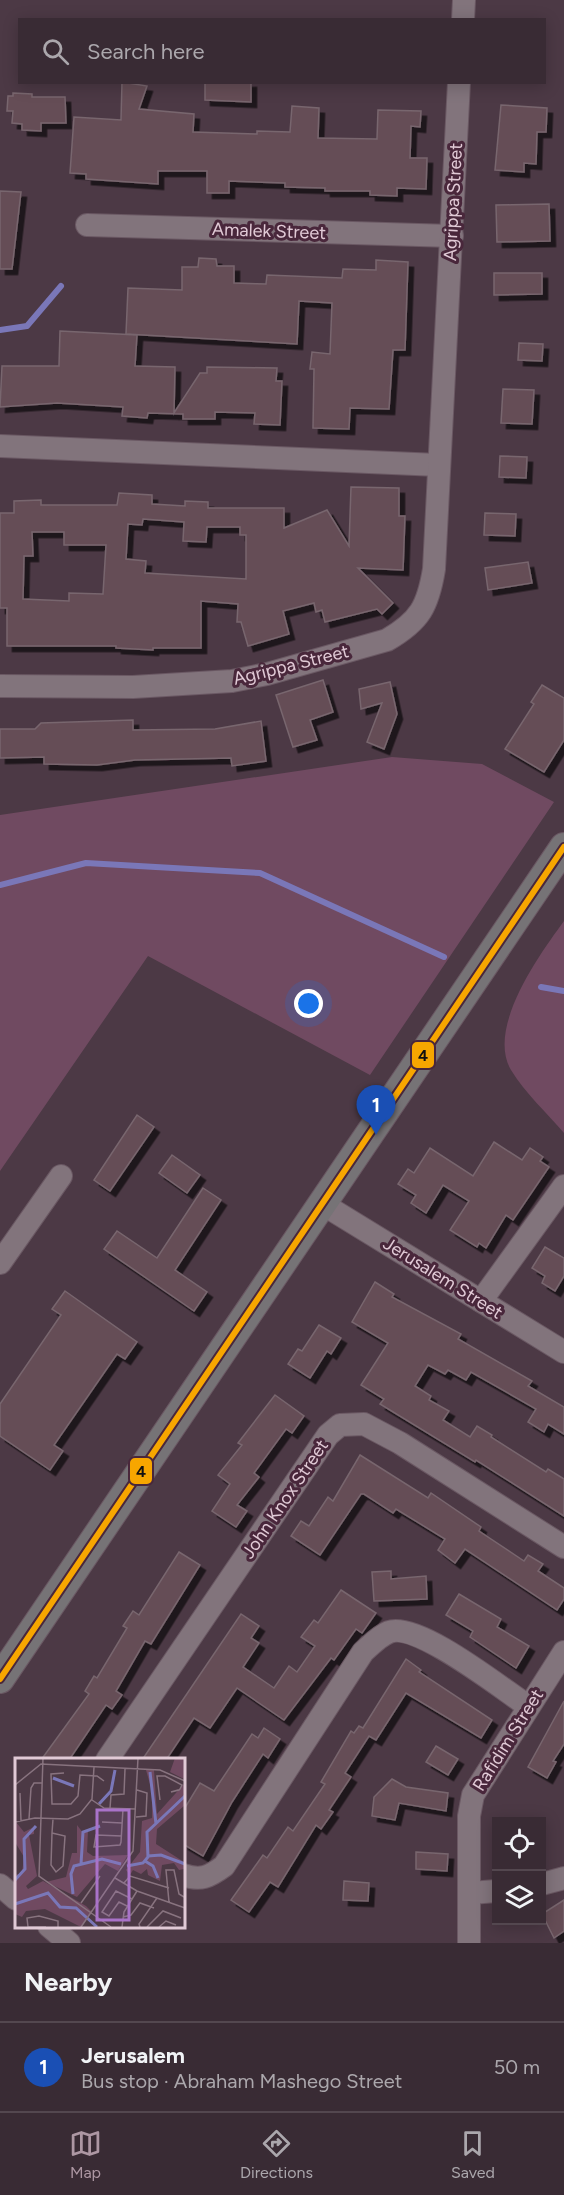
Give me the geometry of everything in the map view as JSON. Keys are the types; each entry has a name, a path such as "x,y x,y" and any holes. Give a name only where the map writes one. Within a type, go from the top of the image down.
{"main road":[{"path":"0,1679 564,847"}],"street":[{"path":"463,18 464,0"},
{"name":"Agrippa Street","path":"0,686 133,687 232,681 267,674 387,640 404,630 419,615 430,596 434,568 459,84"},
{"name":"Amalek Street","path":"87,225 452,236"},
{"path":"0,446 438,465"},
{"path":"0,1263 61,1176"},
{"path":"481,1301 564,1186"},
{"name":"Jerusalem Street","path":"321,1203 564,1352"},
{"name":"John Knox Street","path":"108,1758 328,1435 340,1425 364,1424 400,1443 564,1547"},
{"path":"184,1875 200,1880 224,1866 363,1652 391,1631 407,1631 429,1640 528,1706"},
{"name":"Rafidim Street","path":"469,1943 470,1816 473,1795 564,1652"},
{"path":"546,1883 564,1878"},
{"path":"0,1885 15,1898"},
{"path":"471,1893 492,1891"},
{"path":"51,1928 69,1943"}],"shaded area":[{"path":"392,757 482,764 554,802 370,1075 148,956 0,1171 0,815"},
{"path":"564,921 564,1133 529,1095 511,1070 505,1053 505,1034 510,1013 519,992 542,952"}],"building":[{"path":"122,84 147,86 139,109 194,114 193,132 257,134 257,131 290,132 292,106 319,108 318,138 377,139 378,110 421,111 420,127 411,126 410,158 427,158 426,189 397,188 397,196 370,195 370,191 325,191 325,188 285,187 285,183 229,181 229,193 207,193 207,171 158,171 158,184 86,179 86,174 70,173 74,117 121,120"},
{"path":"205,84 251,84 251,102 205,100"},
{"path":"13,93 32,94 32,97 65,97 66,123 41,123 41,131 22,130 22,124 12,123 13,111 7,111 8,96 13,96"},
{"path":"501,105 547,108 546,132 537,132 536,164 524,163 524,172 495,170"},
{"path":"0,191 21,192 12,269 0,269"},
{"path":"549,204 550,241 497,242 496,205"},
{"path":"199,258 216,259 217,266 234,266 234,283 266,284 267,275 342,278 343,269 376,270 376,260 408,262 405,350 393,350 389,409 350,408 349,429 313,428 314,369 310,369 312,352 330,354 332,303 299,301 297,344 126,334 128,288 182,290 182,267 198,267"},
{"path":"494,273 542,273 542,294 494,295"},
{"path":"60,331 137,335 135,366 175,367 174,413 200,373 207,373 207,367 277,368 276,381 282,381 280,425 254,424 255,413 215,412 215,419 183,419 183,414 148,413 147,418 122,416 123,407 57,403 0,407 2,366 59,366"},
{"path":"519,343 543,344 542,361 518,360"},
{"path":"503,389 534,390 532,424 501,423"},
{"path":"500,456 527,457 526,478 499,477"},
{"path":"351,487 399,488 399,516 405,516 403,570 358,568 393,603 382,614 377,609 325,622 322,610 316,612 314,603 283,611 289,634 248,646 241,622 237,622 238,604 201,601 201,648 153,648 153,650 116,648 116,646 7,646 7,608 0,608 0,513 14,513 14,501 41,500 41,505 117,505 119,493 152,495 152,504 185,506 185,501 208,502 208,508 284,508 284,528 327,510 349,546","holes":["143,519 184,522 183,541 206,542 207,527 240,527 240,535 246,535 246,579 145,573 146,561 126,559 128,524 142,525","32,532 64,532 64,545 106,545 103,594 69,593 69,601 23,599 24,556 33,556"]},
{"path":"485,513 516,514 515,536 484,535"},
{"path":"528,562 532,583 488,590 485,568"},
{"path":"323,680 333,712 310,720 317,740 293,747 276,695"},
{"path":"390,682 397,714 384,749 367,742 382,703 361,709 359,689"},
{"path":"542,685 564,698 564,740 544,772 505,749 534,704 531,702"},
{"path":"133,720 133,730 215,729 261,721 266,761 232,766 231,758 135,760 97,765 44,764 44,757 0,758 0,729 35,729 41,723"},
{"path":"137,1115 154,1127 110,1191 94,1180"},
{"path":"494,1142 522,1160 530,1148 543,1157 540,1161 549,1167 513,1220 506,1215 486,1248 479,1243 477,1247 450,1230 469,1201 443,1185 426,1213 411,1203 416,1195 398,1184 408,1169 414,1173 430,1148 473,1176"},
{"path":"172,1155 200,1175 187,1193 159,1173"},
{"path":"203,1188 221,1200 175,1270 207,1292 194,1311 104,1249 117,1231 157,1258"},
{"path":"545,1247 564,1258 564,1276 555,1291 542,1283 545,1276 532,1268"},
{"path":"375,1282 394,1294 392,1297 461,1334 458,1339 532,1381 528,1386 564,1407 564,1434 548,1424 544,1432 528,1422 536,1409 471,1372 466,1380 448,1370 445,1374 428,1365 415,1386 431,1396 429,1400 449,1411 443,1420 470,1437 477,1426 546,1472 548,1469 564,1479 564,1516 476,1460 475,1462 380,1404 384,1399 361,1385 388,1343 352,1322"},
{"path":"65,1291 137,1342 125,1359 117,1354 54,1445 63,1451 50,1470 0,1436 0,1404 61,1315 52,1309"},
{"path":"319,1325 341,1338 331,1354 327,1351 310,1378 288,1364 298,1349 302,1351"},
{"path":"275,1395 304,1416 292,1433 286,1429 254,1473 259,1477 237,1505 247,1511 236,1527 212,1511 230,1484 218,1475 242,1445 238,1443"},
{"path":"360,1455 428,1498 431,1493 481,1527 479,1531 524,1561 528,1555 543,1564 538,1571 564,1588 564,1599 557,1610 465,1549 455,1563 438,1550 445,1539 396,1509 393,1513 364,1494 361,1494 320,1555 291,1536 301,1521 309,1526 328,1497 333,1501"},
{"path":"179,1552 200,1565 151,1644 145,1641 116,1691 122,1695 112,1709 106,1705 70,1758 42,1758 89,1694 85,1691 94,1676 97,1678 127,1628 123,1626 133,1611 139,1615"},
{"path":"391,1571 391,1579 426,1576 427,1599 374,1601 372,1572"},
{"path":"341,1590 376,1613 362,1633 356,1629 334,1660 331,1658 284,1720 237,1688 210,1728 194,1718 167,1758 143,1758 241,1614 259,1626 251,1638 259,1643 243,1667 274,1688 289,1666 297,1672 315,1646 301,1637 314,1620 318,1623"},
{"path":"459,1594 501,1619 497,1627 529,1646 516,1668 470,1637 473,1631 446,1615"},
{"path":"406,1659 421,1670 419,1672 492,1720 481,1738 406,1693 376,1740 369,1736 345,1773 351,1777 329,1810 333,1812 321,1829 316,1825 278,1887 270,1882 249,1912 231,1900 263,1855 267,1858 288,1827 293,1831 325,1784 321,1782 351,1731 354,1733 359,1726 363,1728"},
{"path":"564,1701 564,1744 553,1761 556,1762 547,1778 528,1767"},
{"path":"264,1728 280,1739 268,1758 263,1754 232,1802 203,1856 184,1845 184,1809 200,1783 214,1791 252,1734 258,1738"},
{"path":"436,1746 458,1759 448,1775 426,1762"},
{"path":"392,1779 406,1787 448,1793 446,1811 399,1803 395,1820 372,1816 374,1797"},
{"path":"416,1852 448,1854 447,1871 416,1869"},
{"path":"344,1881 369,1883 368,1901 343,1900"},
{"path":"564,1900 564,1931 554,1938 546,1922 546,1911"}],"waterway":[{"path":"0,330 27,326 61,286"},
{"path":"0,885 86,863 260,873 444,957"},
{"path":"541,987 564,991"}],"transit line":[{"name":"4","path":"0,1679 564,847"}],"place":[{"name":"Jerusalem","path":"376,1135"}]}
